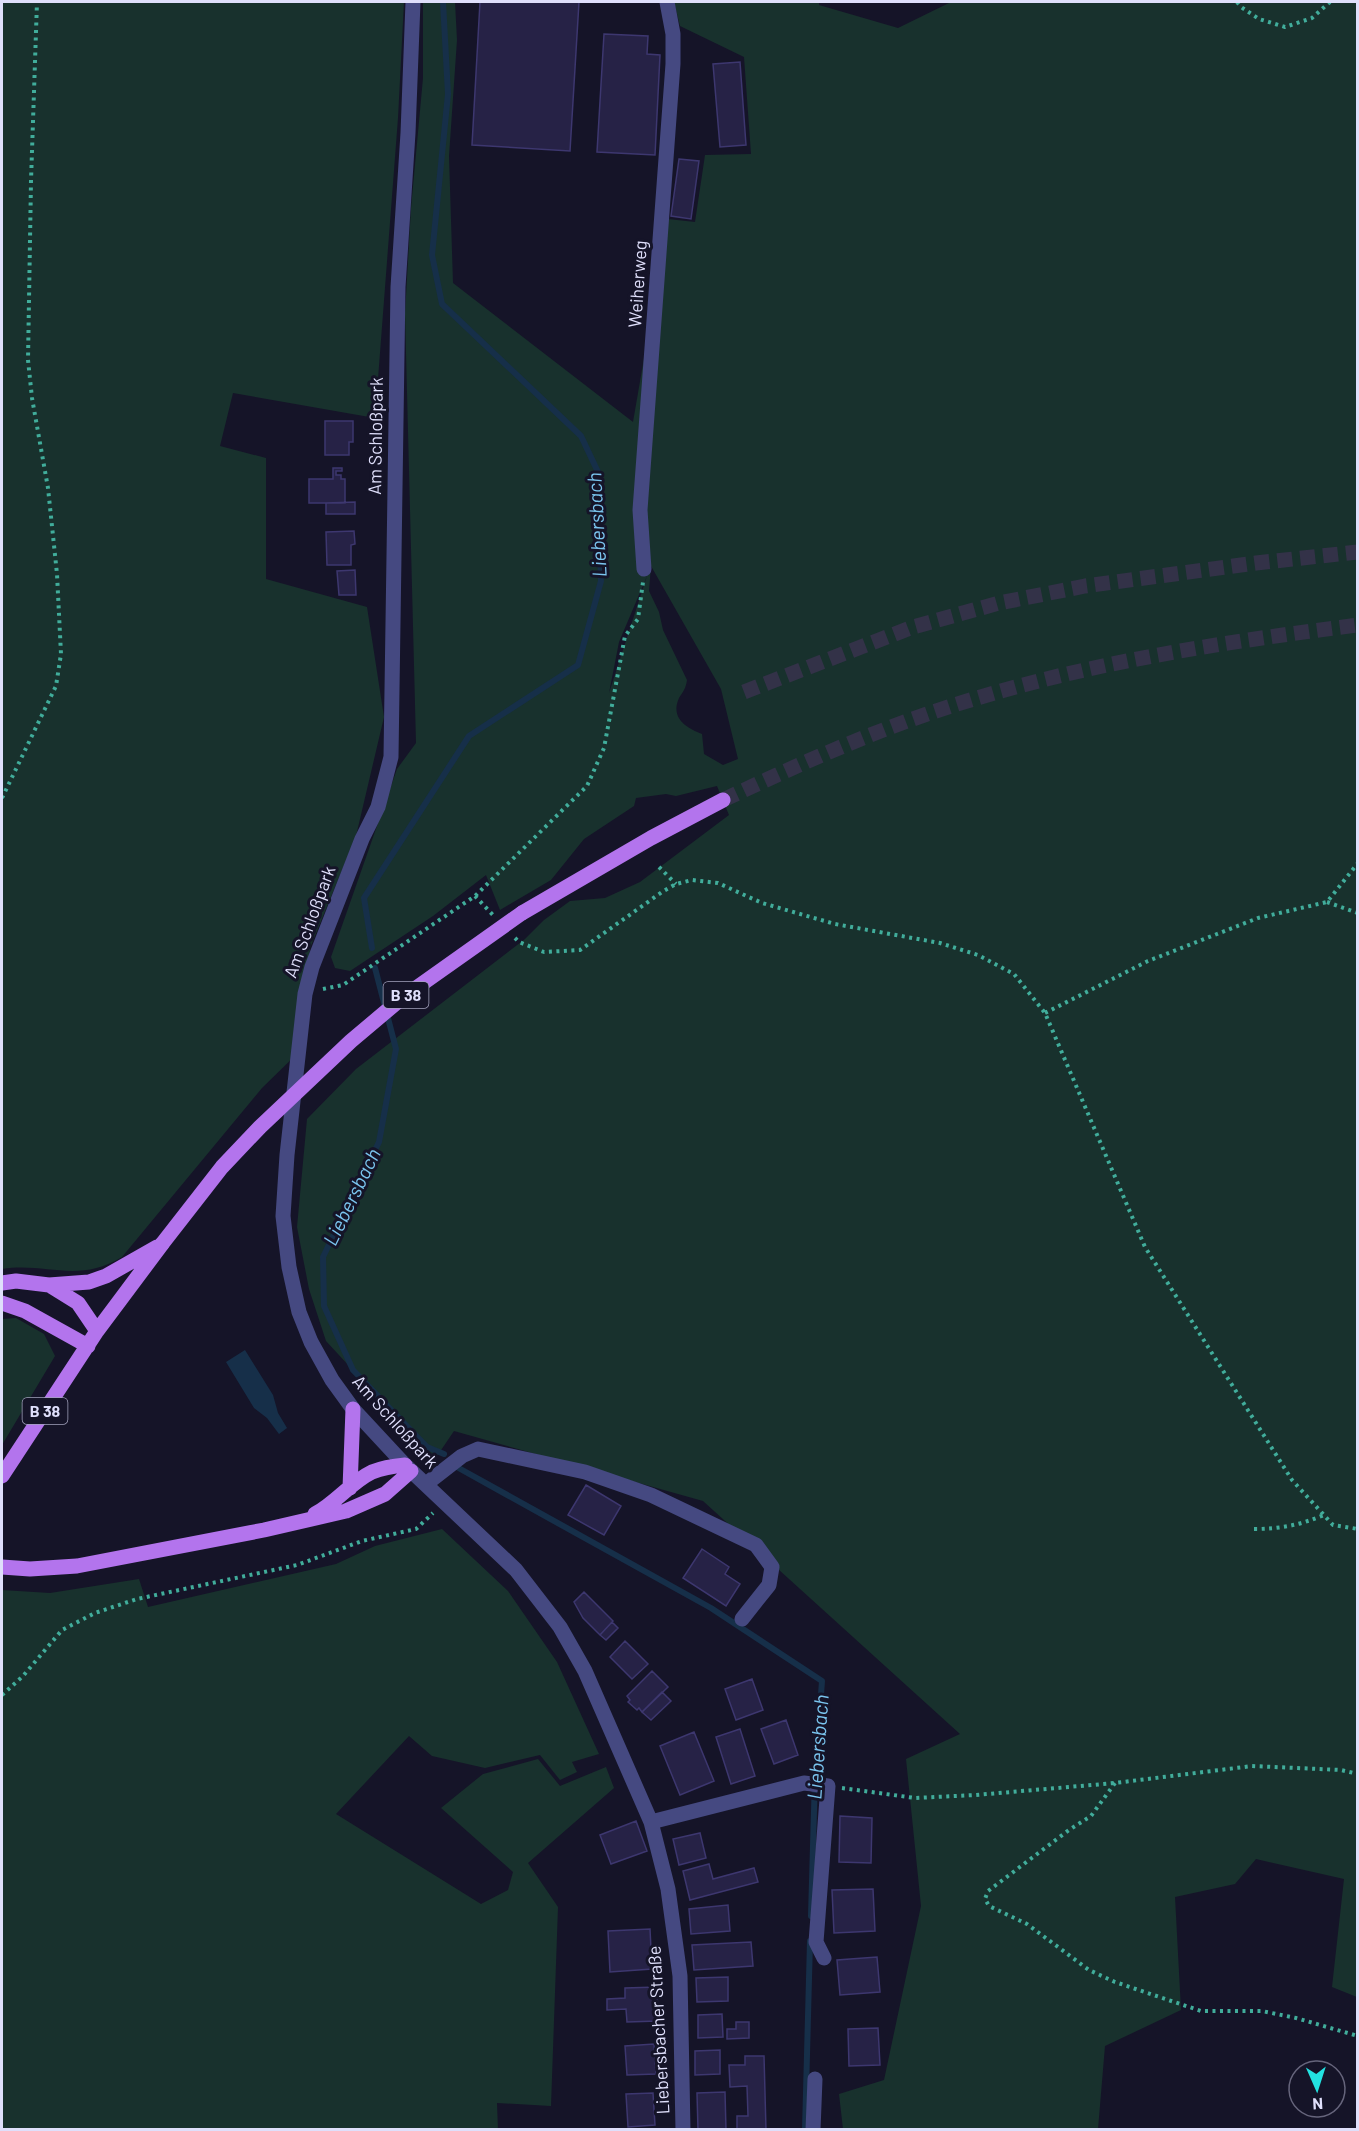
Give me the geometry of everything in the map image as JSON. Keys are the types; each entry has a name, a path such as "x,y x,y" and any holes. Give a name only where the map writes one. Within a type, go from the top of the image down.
{"main road":[{"name":"B 38","path":"2,1476 98,1331 222,1167 260,1127 351,1041 402,998 522,913 651,838 723,800"},
{"path":"2,1283 16,1281 49,1285 89,1282 106,1276 162,1244"},
{"path":"49,1285 78,1303 98,1331"},
{"path":"2,1303 25,1311 88,1346"},
{"path":"350,1488 353,1409"},
{"path":"303,1521 327,1508 373,1472 408,1468"},
{"path":"2,1568 78,1566 346,1511 385,1494 408,1468"}],"street":[{"name":"Am Schloßpark","path":"413,2 408,133 398,287 391,757 378,807 362,839 312,967 305,994 287,1155 283,1216 289,1267 298,1312 332,1380 353,1409 408,1468 516,1570 560,1627 585,1671 634,1781"},
{"name":"Weiherweg","path":"644,569 640,510 673,64 674,34 667,2"},
{"path":"426,1484 462,1456 478,1449 585,1472 651,1495 756,1545 772,1567 769,1586 742,1619"},
{"name":"Liebersbacher Straße","path":"634,1781 651,1822 668,1889 680,1976 683,2130"},
{"path":"651,1822 804,1783 828,1786 816,1942 824,1958"},
{"path":"813,2130 815,2079"}],"path":[{"path":"2,798 56,686 61,654 57,574 48,488 32,398 28,360 31,181 38,2"},
{"path":"1237,2 1258,18 1285,27 1312,18 1330,2"},
{"path":"305,994 343,985 475,896 587,786 604,748 625,636 638,619 644,569"},
{"path":"1327,902 1358,863"},
{"path":"659,867 676,884"},
{"path":"512,934 519,942 544,952 580,950 662,892 676,884 692,880 718,884 762,903 835,924 940,943 978,956 1014,974 1045,1013 1145,1248 1292,1480 1333,1525 1358,1529"},
{"path":"475,896 497,919"},
{"path":"1045,1013 1159,956 1258,918 1327,902 1358,913"},
{"path":"2,1695 23,1676 62,1630 95,1613 137,1599 297,1565 362,1541 416,1529 445,1502"},
{"path":"1254,1529 1280,1529 1301,1525 1324,1515"},
{"path":"828,1786 915,1798 1115,1783 1252,1766 1341,1770 1358,1774"},
{"path":"1115,1783 1091,1816 988,1891 984,1899 988,1906 1027,1924 1089,1970 1184,2007 1202,2011 1262,2011 1296,2018 1358,2037"}],"green space":[{"path":"2,2 404,2 398,118 375,418 233,393 220,446 266,458 266,579 367,607 384,717 356,836 310,948 304,1047 262,1088 122,1257 106,1265 76,1271 33,1268 2,1269"},
{"path":"423,2 455,2 457,40 449,156 453,283 633,422 668,219 695,222 705,155 751,154 744,57 680,26 674,2 819,2 819,5 898,28 951,2 1357,2 1357,1997 1332,1987 1344,1879 1256,1859 1235,1884 1175,1897 1181,2010 1105,2046 1098,2129 843,2129 839,2094 884,2080 921,1906 906,1759 960,1734 703,1501 454,1431 435,1459 326,1341 309,1289 297,1227 307,1119 356,1069 525,939 544,920 570,901 605,898 640,882 729,815 717,786 676,796 666,794 636,798 634,806 584,839 551,880 500,910 486,875 433,916 350,971 335,968 331,957 397,769 416,743 405,314 411,208 423,78","holes":["651,566 721,689 738,759 723,765 704,754 702,734 690,729 678,717 677,705 687,680 663,630 659,612 649,591","647,576 609,693 619,642"]},
{"path":"16,1318 44,1334 55,1356 2,1445 2,1319"},
{"path":"442,1529 508,1591 557,1662 599,1754 572,1762 577,1772 560,1780 540,1755 485,1768 432,1756 409,1736 336,1814 481,1904 508,1890 513,1872 441,1808 483,1774 538,1759 560,1786 606,1767 614,1788 528,1863 558,1907 551,2106 497,2103 498,2130 2,2129 2,1590 50,1593 139,1579 148,1607 336,1564 375,1546"}],"water":[{"path":"245,1350 273,1395 278,1413 287,1428 279,1434 267,1418 254,1408 226,1362"}],"building":[{"path":"480,2 579,2 570,151 472,145"},
{"path":"604,34 648,36 647,54 660,55 655,155 597,152"},
{"path":"740,62 746,145 720,147 713,64"},
{"path":"679,159 699,161 691,219 671,216"},
{"path":"325,421 353,421 353,442 349,442 349,455 325,455"},
{"path":"333,468 342,468 342,471 336,471 336,475 341,475 341,479 345,479 345,503 309,503 309,479 333,479"},
{"path":"355,502 355,514 326,514 326,503"},
{"path":"354,531 355,544 351,545 351,565 327,565 326,532"},
{"path":"355,570 356,595 339,595 337,571"},
{"path":"586,1485 621,1506 604,1535 568,1515"},
{"path":"702,1549 729,1567 725,1574 740,1584 726,1606 683,1578"},
{"path":"584,1592 613,1621 600,1635 583,1618 574,1602"},
{"path":"612,1622 618,1628 606,1640 600,1635"},
{"path":"625,1641 648,1664 632,1679 610,1657"},
{"path":"652,1671 668,1687 642,1712 628,1702 630,1700 627,1696"},
{"path":"752,1679 763,1710 736,1720 725,1689"},
{"path":"662,1692 671,1701 651,1720 642,1712"},
{"path":"786,1720 798,1755 774,1764 761,1729"},
{"path":"740,1729 755,1776 731,1784 716,1737"},
{"path":"694,1732 714,1781 680,1795 660,1746"},
{"path":"840,1816 872,1818 871,1863 839,1862"},
{"path":"636,1821 647,1851 611,1864 600,1835"},
{"path":"700,1833 706,1858 679,1865 673,1839"},
{"path":"709,1864 713,1879 754,1868 758,1882 690,1900 683,1871"},
{"path":"873,1889 875,1931 834,1933 832,1890"},
{"path":"728,1905 730,1931 691,1934 689,1909"},
{"path":"650,1929 652,1969 610,1972 608,1931"},
{"path":"751,1942 753,1966 694,1970 692,1945"},
{"path":"877,1957 880,1992 840,1995 837,1960"},
{"path":"728,1977 728,2001 697,2002 696,1978"},
{"path":"657,1987 658,2021 627,2022 626,2009 607,2010 607,1999 625,1998 625,1988"},
{"path":"722,2014 723,2037 698,2038 698,2015"},
{"path":"736,2022 749,2022 749,2038 727,2039 727,2029 736,2029"},
{"path":"878,2028 880,2065 849,2066 848,2029"},
{"path":"654,2044 656,2074 627,2075 625,2046"},
{"path":"720,2050 720,2074 695,2075 695,2051"},
{"path":"745,2056 764,2056 766,2130 737,2130 737,2116 748,2116 747,2086 730,2087 729,2065 745,2065"},
{"path":"725,2092 726,2130 698,2130 697,2093"},
{"path":"653,2093 655,2125 628,2127 626,2094"}],"waterway":[{"name":"Liebersbach","path":"372,948 364,898 469,736 578,665 601,581 598,472 581,436 442,304 432,255 448,94 443,2"},
{"name":"Liebersbach","path":"375,968 396,1049 379,1142 323,1257 324,1306 353,1370 427,1447 444,1454"},
{"name":"Liebersbach","path":"455,1466 711,1608 822,1681 815,1776 811,1916"},
{"name":"Liebersbach","path":"805,2130 810,1941"}],"tunnel":[{"path":"744,692 913,627 999,603 1085,586 1358,552"},
{"path":"723,800 819,756 884,730 950,706 1030,683 1169,653 1358,625"}]}
